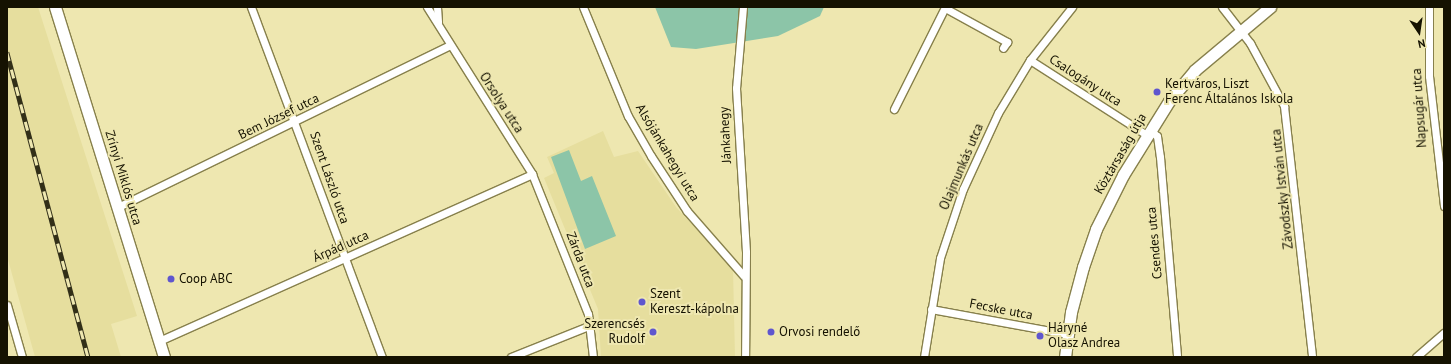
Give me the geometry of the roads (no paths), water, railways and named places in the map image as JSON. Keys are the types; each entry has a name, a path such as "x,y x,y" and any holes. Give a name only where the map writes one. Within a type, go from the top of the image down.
{"street":[{"name":"Szent László utca","path":"251,7 297,122 345,259 382,357"},
{"name":"Orsolya utca","path":"427,7 532,174"},
{"path":"437,7 438,24"},
{"name":"Alsójánkahegyi utca","path":"583,7 628,116 663,175 687,211 744,276"},
{"name":"Jánkahegy","path":"743,7 736,88 745,262 745,357"},
{"path":"894,109 945,7 1007,42 1003,48"},
{"name":"Olajmunkás utca","path":"924,357 930,309 940,258 963,189 998,113 1030,60 1072,7"},
{"name":"Závodszky István utca","path":"1222,7 1240,30 1277,88 1286,113 1312,357"},
{"name":"Köztársaság útja","path":"1065,357 1067,334 1096,229 1149,133 1195,70 1240,30 1270,7"},
{"name":"Napsugár utca","path":"1429,7 1429,76 1444,206"},
{"name":"Zrínyi Miklós utca","path":"56,8 164,357"},
{"name":"Bem József utca","path":"118,207 297,122 450,45"},
{"name":"Csalogány utca","path":"1030,60 1149,133"},
{"name":"Csendes utca","path":"1149,133 1157,136 1160,157 1177,357"},
{"name":"Árpád utca","path":"159,341 532,174"},
{"name":"Zárda utca","path":"532,174 591,325 593,357"},
{"path":"7,305 22,357"},
{"name":"Fecske utca","path":"930,309 1067,334"},
{"path":"511,357 591,325"},
{"path":"1416,357 1444,333"}],"railway":[{"path":"7,52 88,357"}],"place":[{"name":"Kertváros, Liszt Ferenc Általános Iskola","path":"1157,92"},
{"name":"Coop ABC","path":"171,279"},
{"name":"Szent Kereszt-kápolna","path":"642,302"},
{"name":"Szerencsés Rudolf","path":"653,332"},
{"name":"Orvosi rendelő","path":"771,332"},
{"name":"Háryné Olasz Andrea","path":"1040,336"}]}
